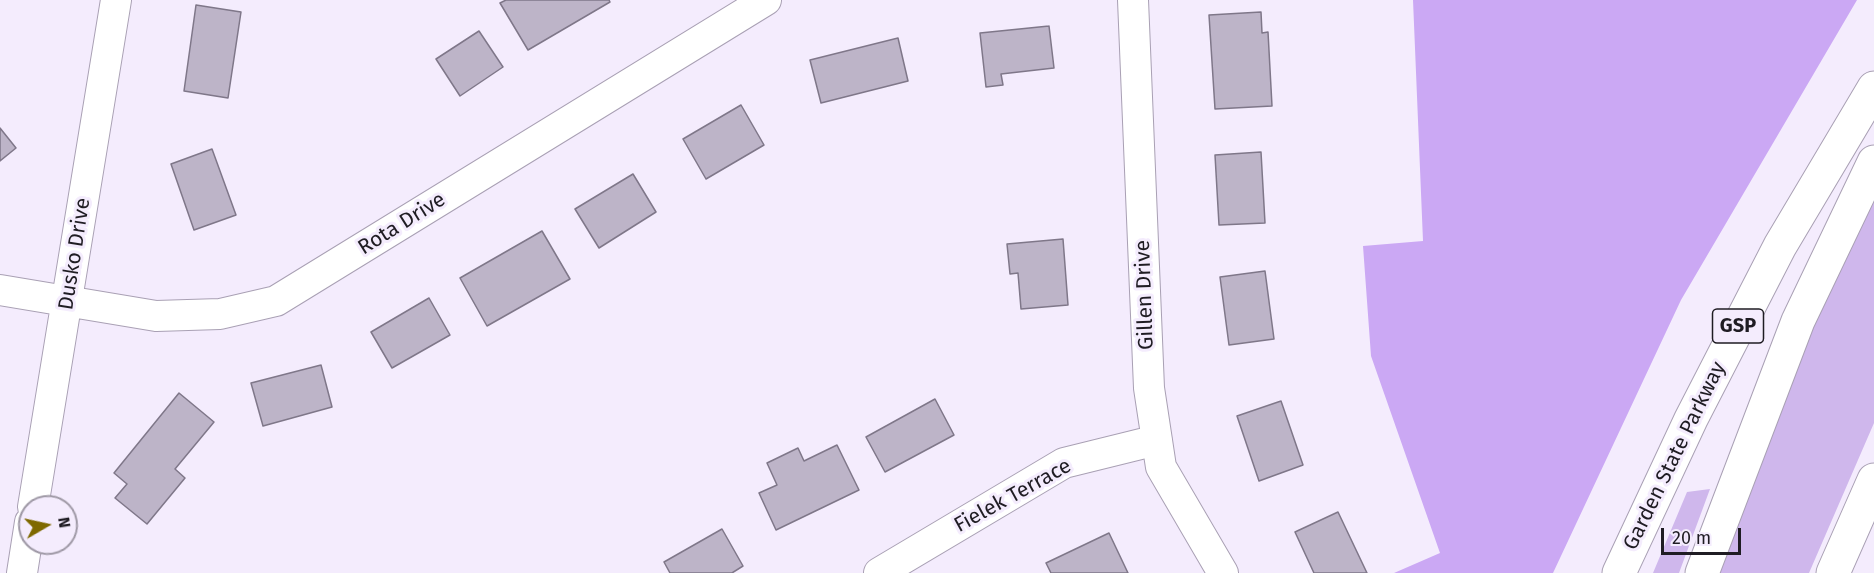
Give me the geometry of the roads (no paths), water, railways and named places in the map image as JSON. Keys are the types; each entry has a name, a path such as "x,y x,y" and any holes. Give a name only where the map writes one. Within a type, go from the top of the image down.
{"highway":[{"name":"Garden State Parkway","path":"1619,573 1691,419 1780,246 1874,88"},
{"path":"1702,573 1794,331 1874,162"},
{"path":"1833,573 1874,480"}],"street":[{"name":"Dusko Drive","path":"35,495 117,0"},
{"name":"Rota Drive","path":"0,290 156,316 220,314 276,301 766,0"},
{"name":"Gillen Drive","path":"1133,0 1149,388 1161,467 1223,573"},
{"name":"Fielek Terrace","path":"879,573 1064,463 1157,440"},
{"path":"22,573 25,555"}]}
